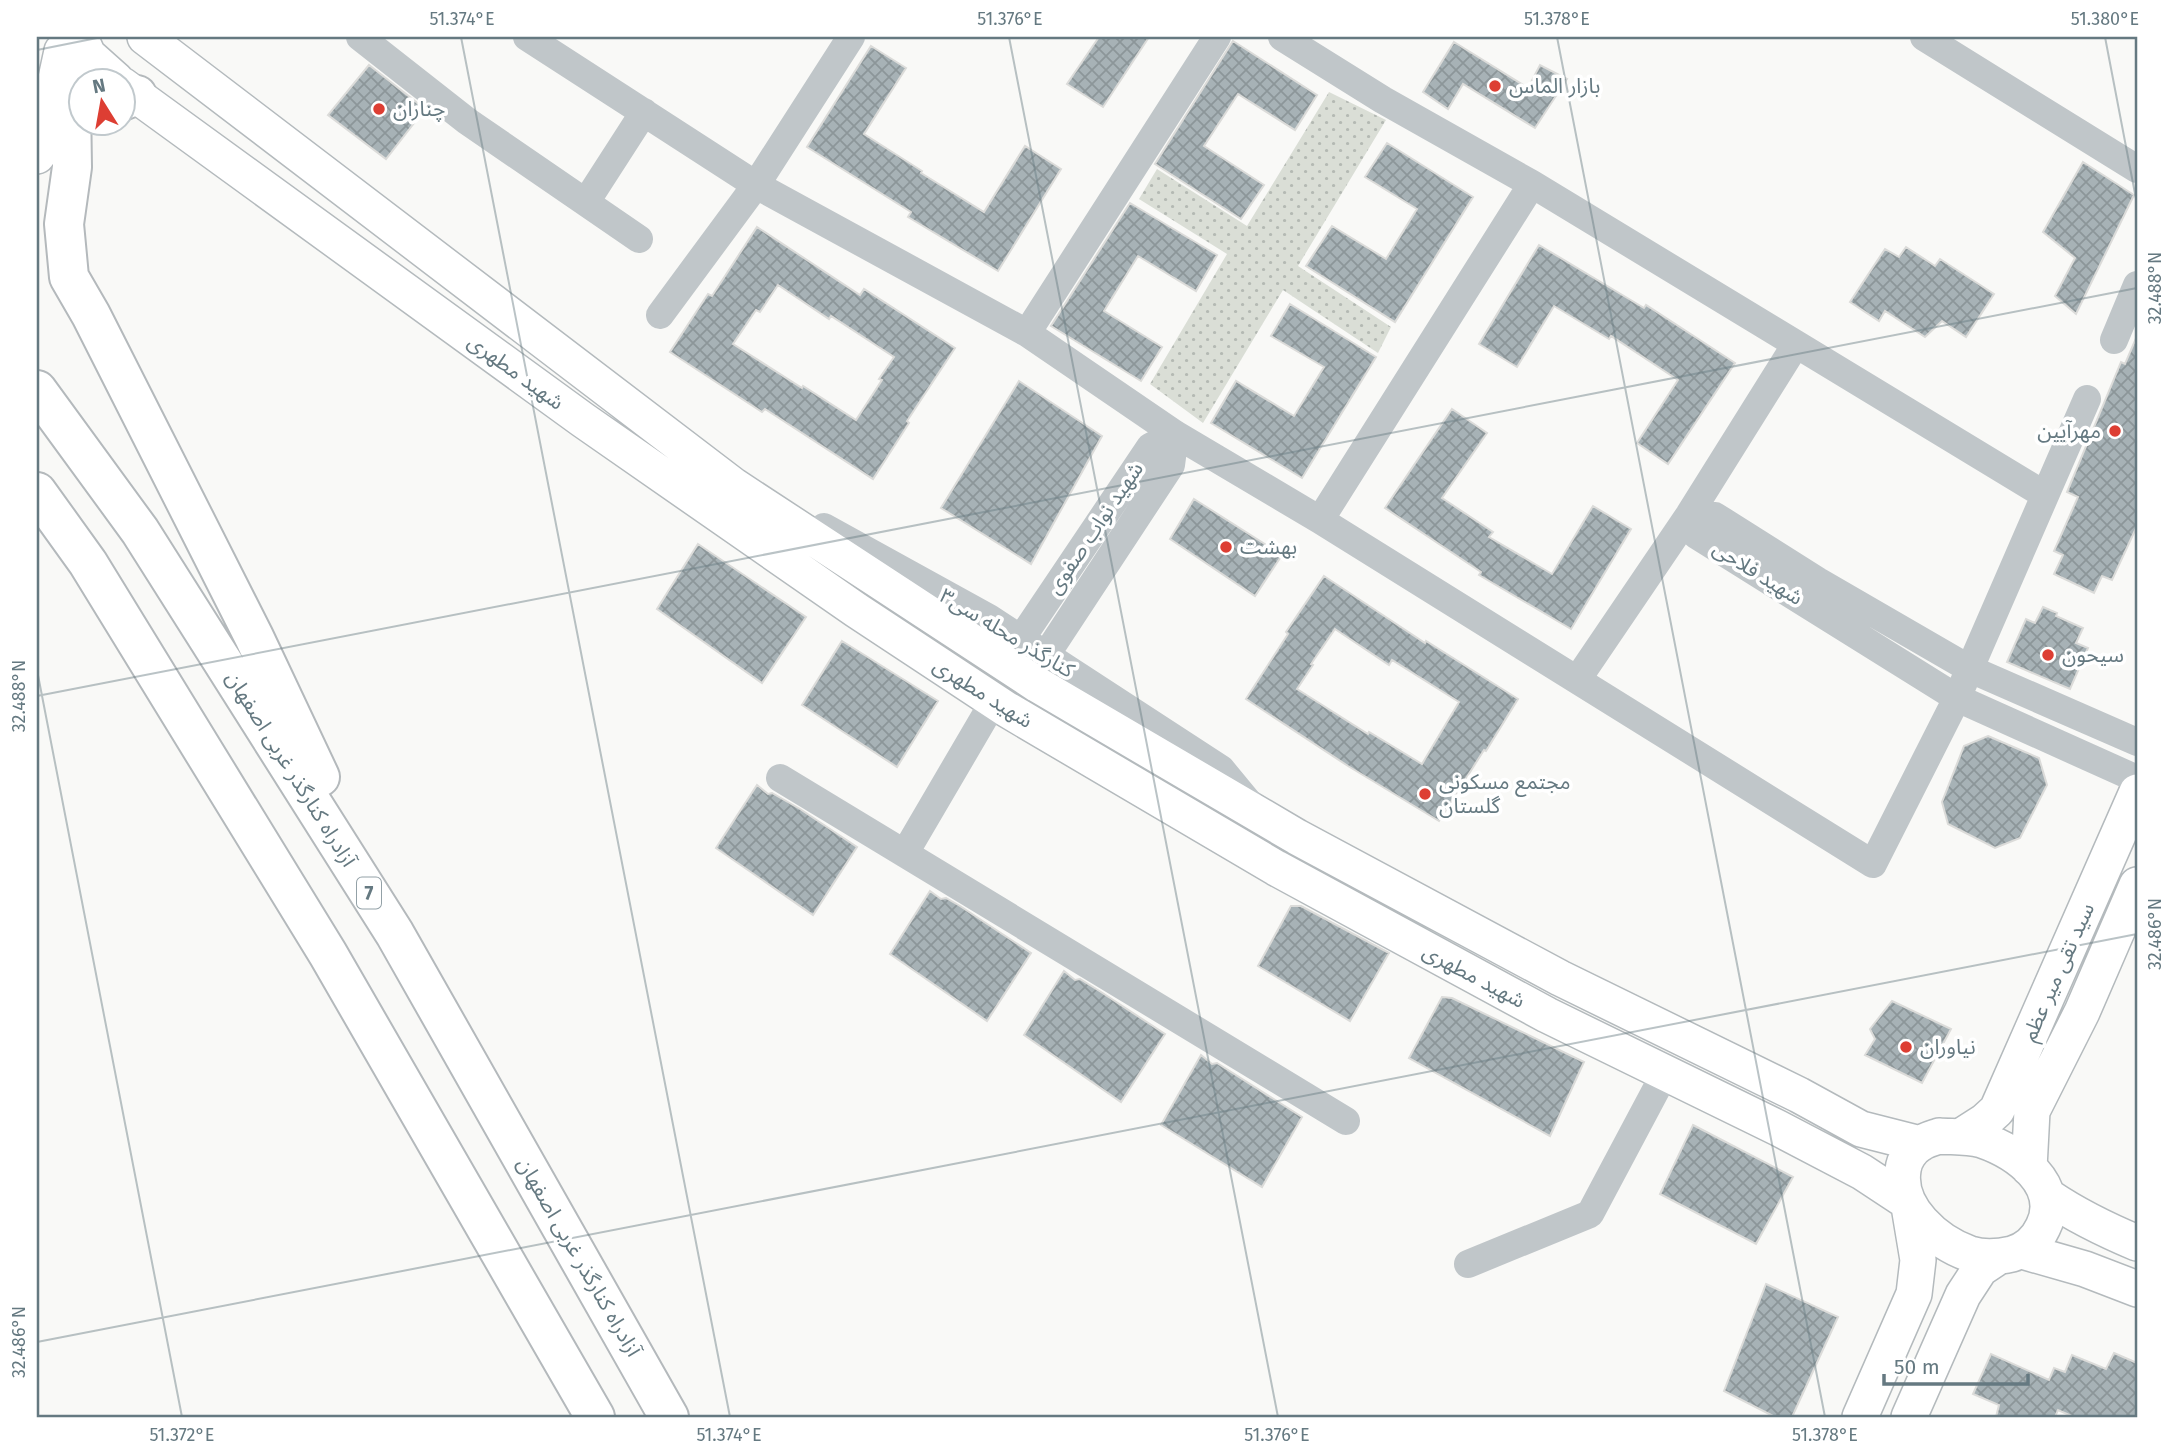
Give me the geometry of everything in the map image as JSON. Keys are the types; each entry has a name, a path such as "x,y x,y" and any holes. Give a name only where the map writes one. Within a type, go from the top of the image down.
{"highway":[{"path":"71,37 54,162 69,276 254,637 395,934"},
{"path":"54,162 89,136"},
{"name":"آزادراه کنارگذر غربی اصفهان","path":"37,390 140,531 395,934 669,1417"},
{"path":"37,492 88,563 328,954 594,1417"}],"main road":[{"path":"37,80 58,37"},
{"path":"54,162 40,152 65,37"},
{"name":"شهید مطهری","path":"80,37 88,55 100,66"},
{"name":"شهید مطهری","path":"145,37 734,486 1038,685 1297,837 1560,978 1799,1095 1861,1129 1920,1144"},
{"name":"شهید مطهری","path":"136,98 594,428 856,610 994,701 1276,868 1547,1015 1862,1172 1908,1203"},
{"name":"سید تقی میر عظم","path":"1960,1137 1986,1121 1997,1110 2137,792"},
{"name":"سید تقی میر عظم","path":"2029,1168 2032,1111 2082,1012 2137,885"},
{"path":"1813,1147 1828,1140 1834,1133 1835,1115"},
{"path":"1860,1417 1914,1294 1918,1260 1908,1203 1901,1182 1904,1161 1920,1144 1940,1136 1981,1140 2014,1155 2040,1178 2049,1197 2049,1215 2033,1242 1980,1269 1963,1295 1909,1417"},
{"path":"2049,1197 2071,1213 2137,1243"},
{"path":"1908,1203 1920,1220 1943,1240 1971,1254 2010,1254 2085,1269 2130,1286"},
{"path":"2130,1286 2121,1269 2123,1261 2137,1252"}],"street":[{"path":"527,37 756,185 1027,333 1175,434 1320,520 1873,864 1957,698 2087,399"},
{"path":"660,315 756,185 851,37"},
{"path":"1027,333 1217,37"},
{"path":"1282,37 1383,100 1532,184 2045,495"},
{"path":"1924,37 2137,169"},
{"path":"369,40 467,121 639,239"},
{"path":"586,202 644,112"},
{"path":"1320,520 1532,184"},
{"path":"2114,340 2137,285"},
{"path":"1577,680 1689,515 1796,344"},
{"name":"شهید نواب صفوی","path":"1021,639 1150,447 1175,434"},
{"name":"شهید نواب صفوی","path":"1046,655 1171,465 1175,434"},
{"name":"کنارگذر محله سی۳","path":"734,486 772,498 989,618 1221,769 1257,814"},
{"name":"شهید فلاحی","path":"2125,738 1970,669 1818,581 1715,516 1689,515 1696,535 1957,698 2137,779"},
{"path":"1045,603 1046,619 1053,625 1067,622"},
{"path":"905,853 994,701"},
{"path":"2103,764 2117,760 2125,738"},
{"path":"780,778 1346,1121"},
{"path":"1468,1264 1590,1214 1665,1073"}],"shaded area":[{"path":"1329,92 1386,120 1298,266 1391,327 1378,353 1283,290 1203,423 1150,384 1227,254 1139,199 1157,169 1247,226"}],"building":[{"path":"1099,37 1149,37 1103,107 1067,84"},
{"path":"1233,41 1317,95 1295,130 1238,94 1204,146 1264,185 1241,219 1155,164"},
{"name":"بازار الماس","path":"1454,42 1528,88 1540,65 1567,79 1535,128 1463,84 1448,109 1423,92"},
{"path":"871,46 906,68 864,134 922,171 921,173 984,212 1025,146 1061,169 998,271 908,217 911,212 807,147"},
{"name":"چناران","path":"369,65 425,109 386,159 328,115"},
{"path":"1387,143 1473,197 1395,322 1306,266 1332,226 1386,259 1417,209 1365,177"},
{"path":"2083,162 2134,195 2076,314 2055,296 2075,258 2043,232"},
{"path":"1130,203 1217,255 1196,291 1138,256 1104,311 1162,347 1141,381 1051,326"},
{"path":"757,227 860,295 864,289 955,348 873,479 670,352 708,294 712,296","holes":["778,285 829,319 831,316 894,357 856,420 733,344 756,310 760,312"]},
{"path":"1539,245 1644,308 1646,305 1735,363 1668,464 1637,443 1678,380 1611,336 1609,339 1554,306 1517,367 1479,344"},
{"path":"1906,247 1935,266 1940,259 1994,294 1966,337 1942,321 1925,337 1885,311 1879,321 1850,302 1885,249 1899,257"},
{"path":"1290,304 1376,357 1302,478 1211,423 1236,381 1294,416 1324,367 1271,336"},
{"path":"2137,336 2137,526 2112,580 2102,576 2094,593 2054,574 2063,555 2054,551 2078,497 2067,492 2121,362 2125,364"},
{"path":"1019,381 1102,436 1031,564 941,508"},
{"path":"1452,409 1487,433 1442,498 1493,532 1489,537 1552,574 1593,506 1631,529 1571,629 1479,575 1481,572 1385,508"},
{"name":"بهشت","path":"1194,499 1282,555 1255,596 1170,539"},
{"path":"698,544 806,617 762,683 657,609"},
{"path":"1324,576 1425,643 1426,641 1518,699 1439,821 1348,766 1246,699 1288,634 1286,632","holes":["1335,629 1389,665 1392,660 1459,702 1422,764 1297,689"]},
{"name":"سیحون","path":"2043,607 2083,628 2076,643 2088,648 2070,689 2007,662 2026,619 2035,623"},
{"path":"842,641 938,701 897,767 802,705"},
{"path":"1988,736 2039,758 2047,785 2020,838 1995,848 1948,824 1942,802 1964,746"},
{"path":"757,785 768,794 772,793 800,809 857,847 813,915 716,848"},
{"path":"930,891 941,899 946,898 960,906 1031,953 987,1021 890,954"},
{"path":"1291,906 1301,906 1389,953 1350,1021 1258,966"},
{"path":"1064,971 1165,1034 1121,1102 1024,1035"},
{"path":"1442,997 1452,998 1584,1062 1550,1136 1409,1058"},
{"name":"نیاوران","path":"1892,1001 1951,1029 1922,1083 1865,1055 1875,1039 1870,1029"},
{"path":"1201,1055 1302,1117 1262,1187 1161,1125"},
{"path":"1693,1125 1793,1177 1756,1244 1660,1194"},
{"path":"1766,1284 1838,1317 1792,1417 1775,1417 1724,1391"},
{"path":"2114,1353 2137,1363 2137,1417 2074,1417 2058,1410 2055,1417 1996,1417 1999,1405 1973,1394 1991,1354 2049,1380 2054,1368 2065,1372 2072,1355 2106,1369"}],"place":[{"name":"بازار الماس","path":"1495,86"},
{"name":"چناران","path":"379,109"},
{"name":"مهرآیین","path":"2115,431"},
{"name":"بهشت","path":"1226,547"},
{"name":"سیحون","path":"2048,655"},
{"name":"مجتمع مسکونی گلستان","path":"1425,794"},
{"name":"نیاوران","path":"1906,1047"}]}
